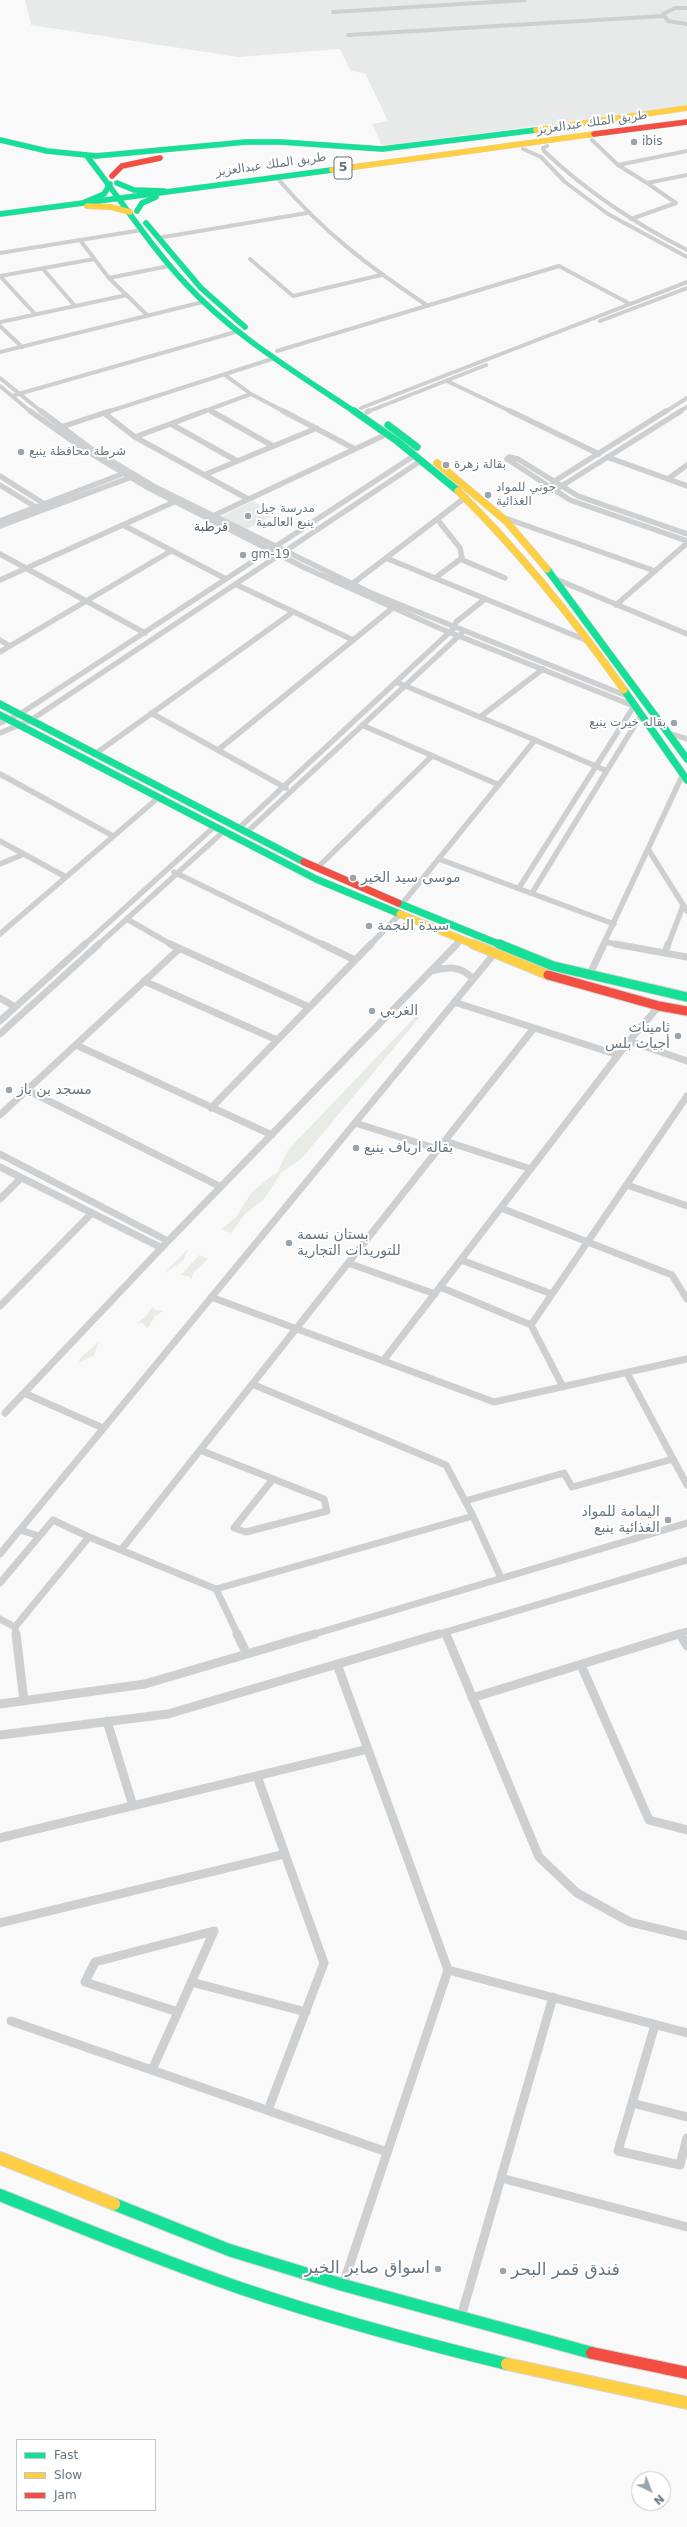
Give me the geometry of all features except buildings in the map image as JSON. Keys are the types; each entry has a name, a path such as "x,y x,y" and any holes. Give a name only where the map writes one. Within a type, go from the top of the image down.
{"main road":[{"path":"0,140 47,151 93,158 246,142 288,142 364,148 401,147 687,108"},
{"path":"0,146 50,157 93,158 172,155 268,147 365,153 397,152 687,114"},
{"name":"طريق الملك عبدالعزيز","path":"0,214 124,199 168,191 687,122"},
{"name":"طريق الملك عبدالعزيز","path":"124,199 156,197 687,128"},
{"path":"86,204 104,194 108,190 118,168 131,163 172,155"},
{"path":"93,158 113,181 134,212 200,288 276,355 419,458 466,497 514,545 588,641 685,777"},
{"path":"113,181 134,190 168,191"},
{"path":"134,212 142,203 156,197"},
{"path":"86,204 134,212"},
{"name":"طريق الملك عبدالعزيز","path":"0,218 86,204"},
{"path":"134,212 142,230 169,266 203,302 236,329 406,438 501,517 556,580 687,759"},
{"path":"0,704 317,868 461,940 540,973 659,1006 687,1011"},
{"path":"0,714 4,721 20,725 316,878 530,958 589,976 687,997"},
{"path":"0,2158 229,2250 343,2285 462,2317 574,2350 687,2373"},
{"path":"0,2195 217,2280 375,2330 568,2379 687,2403"}],"street":[{"path":"333,12 525,0"},
{"path":"663,16 663,14 670,10 687,8"},
{"path":"348,36 663,16 687,29"},
{"path":"674,23 687,24"},
{"path":"592,140 618,165 676,202 630,219"},
{"path":"547,146 544,150 572,179 630,219 686,249"},
{"path":"523,149 536,153 563,180 596,204 687,257"},
{"path":"618,165 687,151"},
{"path":"647,183 687,175"},
{"path":"279,180 307,213 381,275 428,306"},
{"path":"158,238 307,213"},
{"path":"0,253 142,230"},
{"path":"80,240 109,278 148,316"},
{"path":"0,276 94,259"},
{"path":"250,259 293,296 381,275"},
{"path":"109,278 169,266"},
{"path":"53,429 225,374 276,355 428,306 559,266 630,304"},
{"path":"43,269 75,306"},
{"path":"0,276 35,314"},
{"path":"364,410 687,282"},
{"path":"364,410 447,380 687,288"},
{"path":"0,322 127,295"},
{"path":"0,352 203,302"},
{"path":"0,326 22,347"},
{"path":"9,394 236,329"},
{"path":"225,374 251,394 355,449"},
{"path":"0,378 60,427 90,448 157,488 213,516 273,549"},
{"path":"447,380 599,454"},
{"path":"0,386 53,429 129,478 174,502 273,549 352,584 394,606"},
{"path":"135,437 251,394"},
{"path":"553,482 687,398"},
{"path":"560,487 687,407"},
{"path":"209,410 273,446"},
{"path":"104,413 135,437 248,499"},
{"path":"171,424 237,461"},
{"path":"204,475 316,428"},
{"path":"213,516 387,434"},
{"path":"616,605 687,542 570,500 507,459 509,457 518,459 560,487 605,507 687,534"},
{"path":"607,457 687,486"},
{"path":"4,721 20,714 226,579 419,458"},
{"path":"0,733 31,720 282,553 419,458"},
{"path":"668,479 687,465"},
{"path":"0,521 122,474"},
{"path":"0,476 50,508"},
{"path":"0,526 129,478"},
{"path":"0,484 42,511"},
{"path":"352,584 466,497"},
{"path":"0,580 174,502"},
{"path":"501,517 655,571"},
{"path":"435,578 462,558 460,548 437,519"},
{"path":"123,525 226,579"},
{"path":"0,652 171,551"},
{"path":"282,553 394,606 634,706 519,888"},
{"path":"0,554 145,633"},
{"path":"386,558 588,641"},
{"path":"460,559 505,578"},
{"path":"556,580 687,634"},
{"path":"235,584 353,640"},
{"path":"243,830 283,786 452,630 456,622 485,599"},
{"path":"218,750 394,606"},
{"path":"95,754 293,612"},
{"path":"243,830 291,791 461,634"},
{"path":"461,634 627,696"},
{"path":"0,640 10,646"},
{"path":"480,717 543,669"},
{"path":"396,682 606,771"},
{"path":"151,713 291,791"},
{"path":"532,893 641,715"},
{"path":"362,725 499,785"},
{"path":"668,733 687,737"},
{"path":"211,1108 355,960 401,909 439,859 535,740"},
{"path":"317,868 432,756"},
{"path":"0,774 113,836"},
{"path":"589,976 648,849 685,777"},
{"path":"0,934 159,797"},
{"path":"0,1021 215,826"},
{"path":"0,1034 224,831"},
{"path":"0,841 66,877"},
{"path":"648,849 685,908 664,953"},
{"path":"0,864 24,854"},
{"path":"439,859 614,924"},
{"path":"168,870 355,960"},
{"path":"127,919 179,949 309,1007"},
{"path":"0,924 6,929"},
{"path":"5,1413 168,1241 272,1136 461,940"},
{"path":"605,942 687,957"},
{"path":"0,1115 179,949"},
{"path":"0,1554 494,954"},
{"path":"430,972 454,967 467,972 473,979"},
{"path":"144,981 278,1040"},
{"path":"0,998 15,1007"},
{"path":"454,1002 618,1055"},
{"path":"383,1361 618,1055 659,1006"},
{"path":"121,1550 534,1028"},
{"path":"629,1041 687,1061"},
{"path":"76,1045 272,1136"},
{"path":"28,1090 221,1187"},
{"path":"531,1325 687,1096"},
{"path":"354,1123 438,1149"},
{"path":"445,1141 531,1169"},
{"path":"0,1154 168,1241"},
{"path":"0,1167 91,1214 162,1248"},
{"path":"0,1199 21,1178"},
{"path":"627,1185 687,1206"},
{"path":"501,1208 672,1275 687,1299"},
{"path":"0,1306 91,1214"},
{"path":"461,1260 552,1294"},
{"path":"348,1263 435,1294"},
{"path":"440,1287 531,1325 563,1387"},
{"path":"211,1297 494,1402 687,1359"},
{"path":"627,1373 687,1485"},
{"path":"252,1384 446,1466 473,1516 501,1578"},
{"path":"24,1393 103,1428"},
{"path":"200,1450 324,1499 327,1510 246,1532 234,1528 273,1479"},
{"path":"465,1501 564,1473 572,1487 673,1459"},
{"path":"0,1583 53,1520 89,1537 216,1589 473,1516"},
{"path":"0,1704 145,1684 687,1523"},
{"path":"20,1530 39,1536"},
{"path":"24,1701 15,1627 89,1537"},
{"path":"0,1735 168,1714 687,1560"},
{"path":"216,1589 247,1654"},
{"path":"0,1619 15,1627"},
{"path":"444,1632 539,1857 577,1893 630,1922 687,1936"},
{"path":"472,1698 684,1632 687,1646"},
{"path":"337,1664 448,1970 343,2285"},
{"path":"581,1665 649,1820 687,1830"},
{"path":"107,1722 133,1806"},
{"path":"0,1838 368,1750"},
{"path":"257,1776 324,1963 268,2110"},
{"path":"0,1924 285,1854"},
{"path":"152,2070 178,2012 191,1982 214,1931 95,1962 85,1982 178,2012"},
{"path":"448,1970 687,2033"},
{"path":"191,1982 306,2012"},
{"path":"462,2317 553,1997"},
{"path":"11,2021 387,2152"},
{"path":"655,2024 618,2151 680,2165 687,2138"},
{"path":"632,2103 687,2117"},
{"path":"501,2178 687,2227"}],"shaded area":[{"path":"25,0 687,0 687,106 382,146 372,124 388,121 365,73 351,71 340,49 238,57 31,25"},
{"name":"مدرسة جيل ينبع العالمية","path":"253,501 276,514 245,530 220,517"},
{"path":"416,1016 419,1018 302,1158 281,1173 264,1199 245,1214 231,1233 222,1229 236,1217 252,1192 278,1171 288,1150"},
{"path":"188,1249 183,1261 164,1273"},
{"path":"199,1255 208,1259 194,1272 191,1279 189,1276 181,1275"},
{"path":"152,1307 155,1310 163,1311 155,1316 148,1328 142,1323 136,1324 147,1315"},
{"path":"99,1341 94,1355 79,1363 80,1359"}],"traffic: fast":[{"path":"0,140 47,151 96,156 246,142 281,142 382,149 536,130"},
{"path":"86,155 101,173 156,249 186,285 203,301 233,327 265,351 397,441 458,491"},
{"path":"0,214 332,170"},
{"path":"117,183 134,190 164,191"},
{"path":"85,202 104,194 110,184"},
{"path":"137,211 142,203 156,197"},
{"path":"146,223 201,288 245,327"},
{"path":"388,425 417,447"},
{"path":"547,569 687,759"},
{"path":"624,690 687,780"},
{"path":"0,704 304,862"},
{"path":"0,715 316,879 400,914"},
{"path":"398,903 553,966 687,997"},
{"path":"0,2195 170,2262 274,2299 390,2334 507,2364"},
{"path":"114,2204 229,2250 343,2285 592,2353"}],"traffic: slow":[{"path":"536,130 687,108"},
{"path":"332,170 594,134"},
{"path":"87,206 111,207 130,212"},
{"path":"437,463 506,521 547,569"},
{"path":"458,491 504,537 546,586 586,637 624,690"},
{"path":"400,914 548,975"},
{"path":"0,2158 114,2204"},
{"path":"507,2364 687,2403"}],"traffic: jam":[{"path":"594,134 687,122"},
{"path":"112,176 122,166 160,158"},
{"path":"304,862 328,874 398,903"},
{"path":"548,975 659,1006 687,1011"},
{"path":"592,2353 687,2373"}],"place":[{"name":"ibis","path":"634,142"},
{"name":"شرطة محافظة ينبع","path":"21,452"},
{"name":"بقالة زهرة","path":"446,465"},
{"name":"جوني للمواد الغذائية","path":"488,495"},
{"name":"مدرسة جيل ينبع العالمية","path":"248,516"},
{"name":"gm-19","path":"243,555"},
{"name":"بقاله خيرت ينبع","path":"674,723"},
{"name":"موسى سيد الخير","path":"353,878"},
{"name":"سيدة النجمة","path":"369,926"},
{"name":"الغربي","path":"372,1011"},
{"name":"ثاميناث أجياث بلس","path":"678,1036"},
{"name":"مسجد بن باز","path":"9,1090"},
{"name":"بقاله ارياف ينبع","path":"356,1148"},
{"name":"بستان نسمة للتوريدات التجارية","path":"289,1243"},
{"name":"اليمامة للمواد الغذائية ينبع","path":"668,1520"},
{"name":"اسواق صابر الخير","path":"438,2269"},
{"name":"فندق قمر البحر","path":"503,2271"}],"district":[{"name":"قرطبة","path":"211,528"}]}
